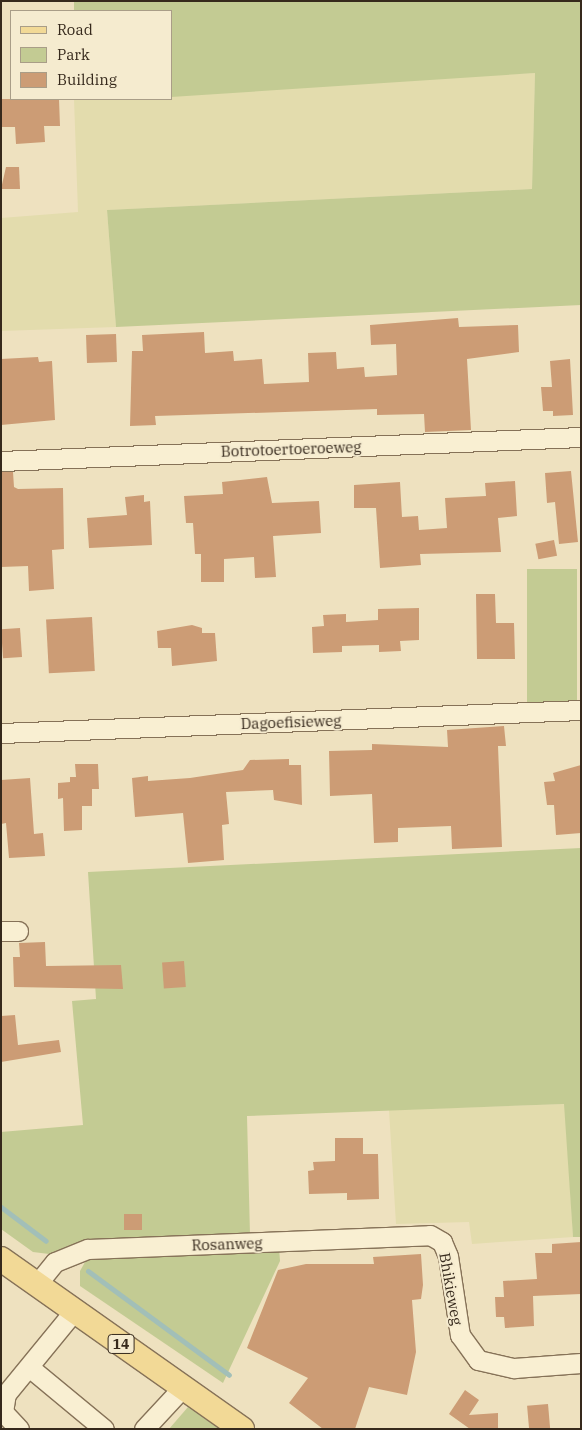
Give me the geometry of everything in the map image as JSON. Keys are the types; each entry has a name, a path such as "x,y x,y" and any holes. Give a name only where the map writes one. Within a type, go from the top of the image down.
{"main road":[{"name":"14","path":"1,1259 242,1429"}],"street":[{"name":"Botrotoertoeroeweg","path":"1,461 581,437"},
{"name":"Dagoefisieweg","path":"1,733 581,710"},
{"name":"Rosanweg","path":"37,1284 55,1262 88,1249 430,1235"},
{"name":"Bhikieweg","path":"430,1235 442,1242 448,1256 460,1335 478,1360 514,1368 581,1363"},
{"path":"19,1429 2,1412 4,1392 74,1311"},
{"path":"28,1366 104,1429"},
{"path":"144,1429 183,1387"}],"shaded area":[{"path":"535,73 532,189 107,210 116,327 1,331 1,218 78,212 74,100 172,100 172,91"},
{"path":"565,1104 573,1237 472,1244 469,1222 396,1224 389,1110"}],"green space":[{"path":"74,1 581,1 581,305 116,327 107,210 532,189 535,73 172,97 172,10 74,10"},
{"path":"527,569 577,569 577,708 527,708"},
{"path":"581,848 581,1237 573,1237 564,1104 247,1116 250,1235 73,1244 49,1254 33,1252 1,1229 1,1132 83,1125 72,1001 96,999 88,872"},
{"path":"279,1248 280,1261 223,1383 80,1286 80,1271 89,1255"},
{"path":"188,1407 220,1429 169,1429"}],"building":[{"path":"1,99 59,100 60,126 44,126 45,142 16,144 15,127 1,127"},
{"path":"6,167 19,167 20,189 1,189"},
{"path":"458,318 459,327 518,325 519,352 467,359 471,430 425,432 424,414 377,415 377,409 155,416 156,425 130,426 132,351 143,351 142,335 204,332 205,353 233,351 234,361 262,359 264,384 309,382 308,353 336,352 337,369 364,367 365,377 397,375 396,344 371,345 370,325"},
{"path":"116,334 117,362 87,363 86,335"},
{"path":"38,357 39,362 52,361 55,420 1,425 1,359"},
{"path":"570,359 573,415 553,416 553,411 543,411 541,387 552,387 550,361"},
{"path":"571,471 578,542 559,544 555,502 547,503 545,473"},
{"path":"1,472 13,472 14,487 18,489 63,488 64,549 52,550 54,589 29,591 28,566 1,567"},
{"path":"267,477 272,503 319,501 321,533 273,536 276,577 255,578 254,557 224,559 224,582 201,582 201,554 195,554 193,523 186,523 184,496 223,494 222,482"},
{"path":"515,481 517,516 498,518 501,552 420,554 421,565 380,568 376,508 354,508 354,485 400,482 402,517 418,516 419,530 447,528 445,498 486,496 485,483"},
{"path":"144,495 144,502 150,501 152,545 89,548 87,518 127,515 125,497"},
{"path":"554,540 557,556 538,559 535,544"},
{"path":"476,594 495,594 496,623 514,623 515,659 477,659"},
{"path":"419,608 419,640 400,641 401,651 379,652 379,645 342,646 342,652 313,653 312,627 324,626 323,615 346,614 346,622 378,620 378,609"},
{"path":"92,617 95,671 49,673 46,619"},
{"path":"192,625 202,628 202,633 215,633 217,661 172,666 171,648 158,648 157,631"},
{"path":"20,628 22,657 3,658 1,629"},
{"path":"504,726 506,746 498,746 502,847 452,849 451,826 398,828 398,842 374,843 372,794 330,796 329,751 372,750 372,744 448,747 447,730"},
{"path":"289,759 289,765 301,765 302,805 274,800 273,790 226,792 229,824 222,825 224,860 188,863 183,813 135,817 132,778 148,776 148,781 190,778 243,770 250,760"},
{"path":"75,764 98,764 99,789 92,789 92,806 82,806 82,830 64,831 63,798 58,799 58,783 70,782 70,777 76,777"},
{"path":"581,765 581,833 556,835 554,805 547,805 544,782 555,781 553,773"},
{"path":"30,778 34,834 43,833 45,856 9,858 6,823 1,824 1,780"},
{"path":"45,942 46,966 121,965 123,989 14,987 13,957 20,957 19,943"},
{"path":"184,961 186,987 164,988 162,963"},
{"path":"15,1015 18,1045 59,1040 61,1052 1,1062 1,1016"},
{"path":"335,1138 363,1138 363,1154 378,1154 379,1199 347,1200 347,1193 309,1194 308,1171 314,1170 313,1162 335,1161"},
{"path":"124,1214 142,1214 142,1230 124,1230"},
{"path":"581,1242 581,1294 533,1296 534,1326 505,1328 504,1317 496,1317 495,1297 504,1297 503,1281 537,1279 535,1253 552,1253 552,1244"},
{"path":"421,1254 423,1285 421,1299 412,1300 416,1352 407,1395 369,1387 355,1429 323,1429 289,1403 308,1378 247,1348 278,1270 306,1264 374,1264 373,1257"},
{"path":"465,1390 479,1400 469,1415 498,1413 498,1429 470,1429 449,1414"},
{"path":"548,1404 550,1429 529,1429 527,1406"}],"waterway":[{"path":"1,1207 46,1241"},
{"path":"88,1271 229,1375"}]}
